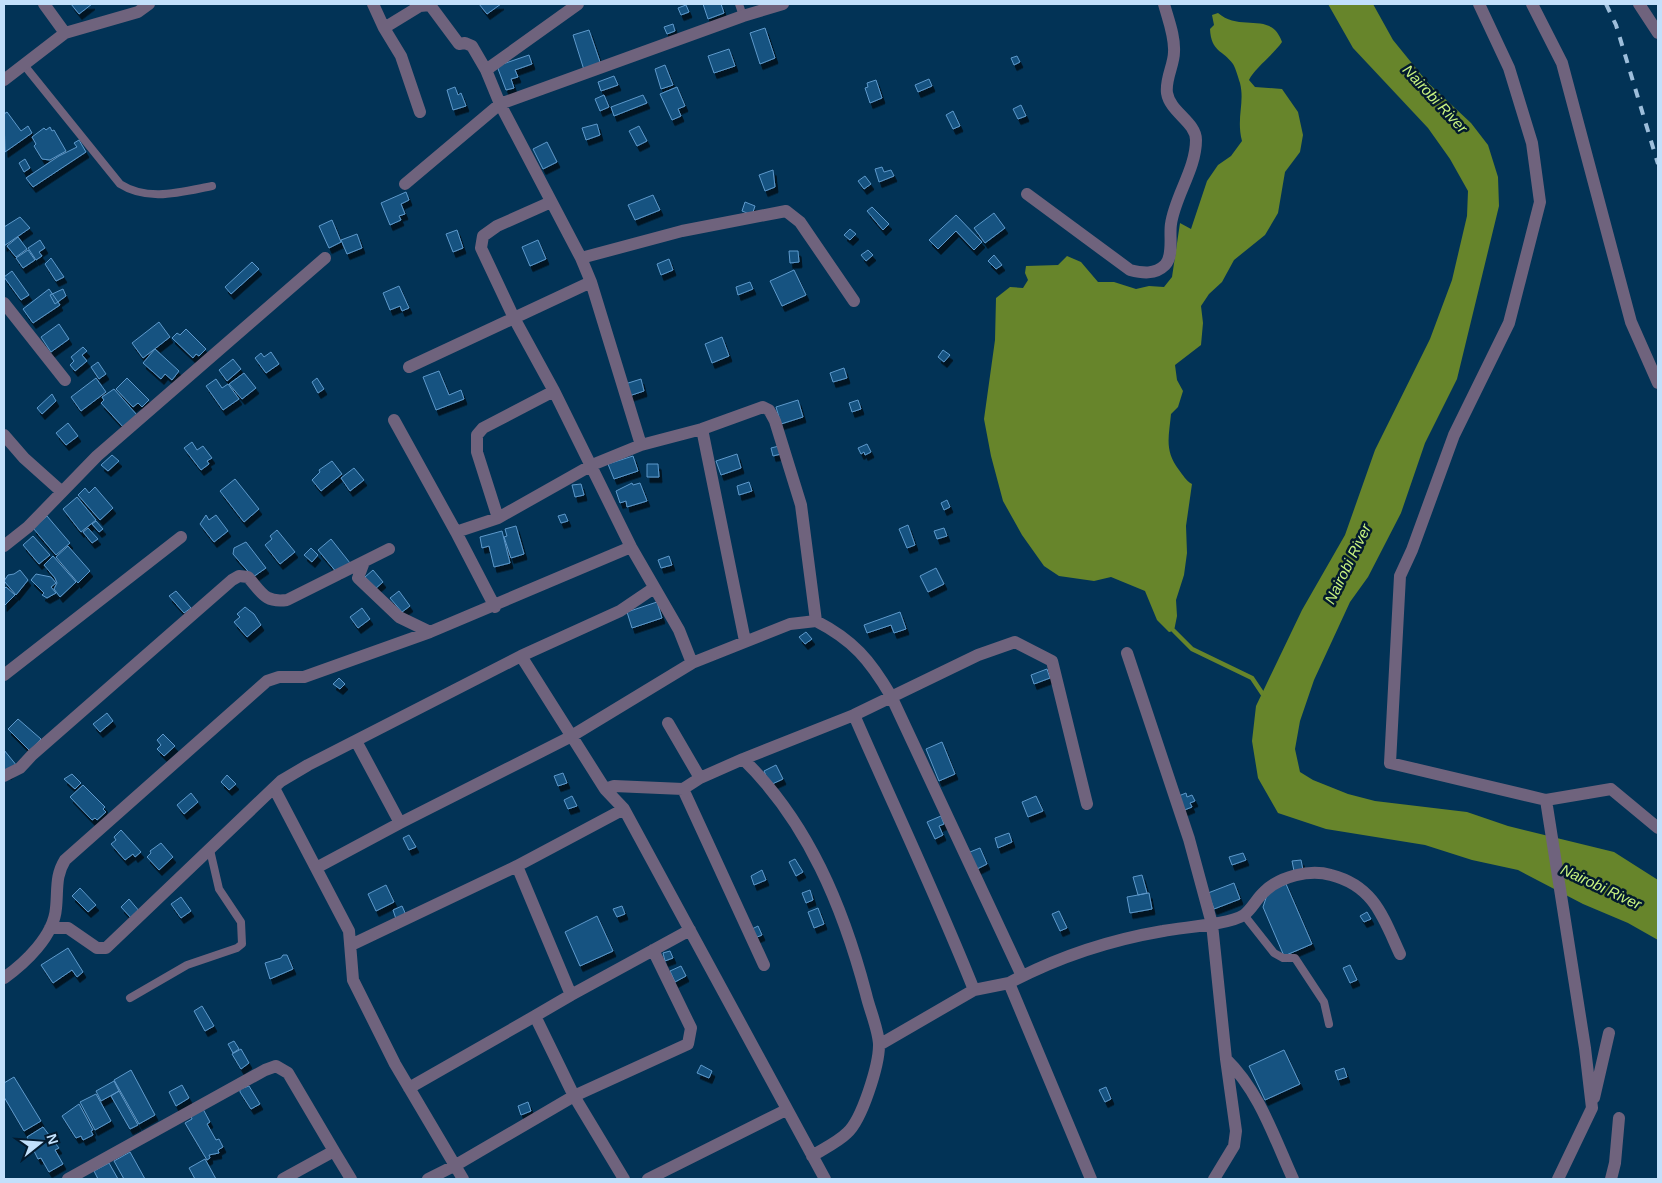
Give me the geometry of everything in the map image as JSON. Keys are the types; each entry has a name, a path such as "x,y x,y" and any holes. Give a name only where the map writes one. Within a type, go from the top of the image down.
{"street":[{"path":"44,4 65,33"},
{"path":"5,75 24,66 65,33 138,12 150,4"},
{"path":"373,4 384,28 401,56 420,112"},
{"path":"486,70 578,4"},
{"path":"405,184 500,104 741,10 783,4"},
{"path":"1027,194 1130,270 1143,274 1155,271 1166,264 1169,255 1171,224 1184,186 1196,138 1194,130 1170,103 1167,93 1174,50 1164,4"},
{"path":"1479,4 1509,68 1532,142 1540,202 1509,323 1454,435 1412,550 1400,576 1390,763 1546,800 1611,790 1658,828"},
{"path":"1532,4 1562,63 1631,322 1658,382"},
{"path":"1640,4 1658,33"},
{"path":"384,28 420,6 431,5 459,44 465,43 472,46 486,70 500,104 581,258 591,282 641,445"},
{"path":"551,202 496,226 483,236 482,248 514,318 592,465 631,547 679,630 692,663"},
{"path":"581,258 682,231 786,211 800,222 854,301"},
{"path":"4,546 28,527 109,445 325,258"},
{"path":"409,368 591,282"},
{"path":"4,303 65,380"},
{"path":"498,518 477,452 477,434 483,428 554,391"},
{"path":"456,532 498,518 592,465 641,445 702,429 763,407 769,410 776,422 801,505 816,621"},
{"path":"394,420 495,607"},
{"path":"702,429 745,641"},
{"path":"4,435 24,458 62,492"},
{"path":"4,675 181,537"},
{"path":"4,978 24,961 50,928 56,910 57,877 65,860 267,681 279,677 304,677 430,632 495,607 631,547"},
{"path":"4,776 20,768 32,755 232,580 239,576 248,577 266,598 273,602 287,600 389,549"},
{"path":"364,562 358,578 399,616 430,632"},
{"path":"50,928 68,928 97,948 106,948 274,788 308,765 521,656 620,611 654,588"},
{"path":"316,868 570,737 692,663 790,624 816,621 837,631 860,650 876,670 891,696 1022,976"},
{"path":"605,789 614,786 683,789 700,778 854,715 978,655 1015,642 1052,661 1087,804"},
{"path":"1127,652 1189,839 1212,924 1226,1059 1236,1131 1234,1146 1214,1179"},
{"path":"521,656 570,737 605,789 624,809 825,1179"},
{"path":"854,715 909,843 942,909 974,990"},
{"path":"668,723 700,778"},
{"path":"356,741 400,823"},
{"path":"743,759 766,781 814,852 854,950 879,1045 870,1086 859,1116 848,1133 812,1156"},
{"path":"274,788 349,931 353,980 395,1064 463,1179"},
{"path":"683,789 764,965"},
{"path":"1546,800 1585,1048 1592,1108"},
{"path":"351,945 517,866 624,809"},
{"path":"517,866 571,995"},
{"path":"879,1045 974,990 1009,983 1096,947 1162,931 1212,924 1244,915 1265,890 1296,874 1330,874 1361,888 1380,911 1400,954"},
{"path":"410,1088 571,995 690,930"},
{"path":"428,1179 456,1165 574,1096 688,1044 691,1028 653,950"},
{"path":"1009,983 1091,1179"},
{"path":"534,1016 574,1096 624,1179"},
{"path":"1558,1179 1592,1108 1609,1033"},
{"path":"1226,1059 1241,1074 1258,1100 1293,1179"},
{"path":"68,1179 265,1070 276,1066 288,1073 351,1179"},
{"path":"648,1179 786,1110"},
{"path":"1611,1179 1615,1163 1619,1118"},
{"path":"283,1179 334,1152"}],"lane":[{"path":"24,66 120,184 131,191 147,195 212,186"},
{"path":"130,998 187,965 237,948 242,944 241,922 219,889 210,850"},
{"path":"1244,915 1274,953 1282,958 1295,958 1324,1002 1329,1024"}],"water":[{"name":"Nairobi River","path":"1328,4 1373,4 1393,40 1428,83 1471,123 1488,145 1498,177 1499,206 1457,379 1425,443 1401,513 1368,577 1350,602 1314,680 1300,721 1295,749 1300,772 1313,780 1348,794 1375,801 1467,812 1508,826 1614,852 1658,880 1658,940 1628,923 1583,904 1518,870 1472,860 1425,845 1326,829 1278,813 1258,778 1252,741 1256,706 1302,610 1345,535 1375,450 1430,339 1452,280 1467,216 1468,191 1450,159 1428,128 1353,48"},
{"path":"1218,13 1227,19 1263,24 1277,32 1282,42 1249,80 1255,87 1282,89 1298,112 1303,135 1300,152 1285,172 1278,213 1265,235 1234,260 1222,282 1209,294 1201,306 1203,323 1201,345 1175,365 1177,380 1183,391 1178,407 1171,414 1169,450 1174,463 1192,484 1186,526 1187,553 1184,575 1176,600 1177,616 1174,631 1169,632 1157,620 1145,591 1111,577 1094,581 1059,576 1044,566 1022,535 1003,501 991,456 984,419 995,340 996,298 1010,287 1023,288 1028,280 1025,273 1026,266 1058,265 1067,256 1081,262 1098,282 1114,282 1136,289 1149,286 1164,287 1172,277 1180,223 1191,229 1207,181 1218,165 1231,156 1242,141 1240,133 1242,97 1240,83 1233,64 1218,50 1211,37 1210,29 1214,25 1212,15"}],"building":[{"path":"71,4 92,4 79,14"},
{"path":"479,4 501,4 487,14"},
{"path":"703,4 721,4 724,13 708,19"},
{"path":"686,5 689,12 681,15 678,8"},
{"path":"673,24 675,31 667,34 664,27"},
{"path":"765,28 775,58 760,64 750,33"},
{"path":"589,30 601,65 584,70 573,35"},
{"path":"729,49 735,66 714,73 708,56"},
{"path":"529,55 532,64 515,70 518,77 511,79 514,88 506,90 497,66"},
{"path":"1017,56 1020,62 1014,65 1011,58"},
{"path":"665,65 673,85 661,89 655,69"},
{"path":"614,76 618,85 601,91 598,82"},
{"path":"929,79 932,86 918,92 915,85"},
{"path":"876,80 882,98 870,103 865,88 868,87 867,83"},
{"path":"455,87 458,95 461,93 466,106 453,110 447,90"},
{"path":"677,87 685,106 678,109 681,116 672,120 660,94"},
{"path":"604,95 609,107 600,111 595,99"},
{"path":"643,95 647,103 614,116 611,107"},
{"path":"1021,105 1026,116 1018,119 1013,109"},
{"path":"953,111 960,126 953,129 946,115"},
{"path":"7,112 21,131 28,126 32,133 5,152 4,114"},
{"path":"597,124 600,135 586,140 582,128"},
{"path":"639,126 647,141 637,146 629,131"},
{"path":"50,127 52,131 54,130 66,151 50,160 42,159 34,146 36,144 32,137 44,128 46,130"},
{"path":"79,140 86,152 33,187 26,178 59,156 77,147 74,143"},
{"path":"547,142 557,162 543,169 533,149"},
{"path":"25,159 30,168 24,172 19,163"},
{"path":"882,167 884,172 891,170 894,176 879,182 875,169"},
{"path":"773,170 775,187 765,191 759,175"},
{"path":"865,176 871,184 864,189 858,181"},
{"path":"406,192 409,200 401,204 405,214 399,216 401,220 390,225 381,203"},
{"path":"653,195 660,210 635,220 628,205"},
{"path":"745,202 755,206 752,215 742,211"},
{"path":"872,207 889,224 883,230 867,211"},
{"path":"994,213 1005,228 985,243 974,228"},
{"path":"956,215 982,242 974,250 956,231 938,249 929,240"},
{"path":"20,217 30,228 4,246 4,227"},
{"path":"332,220 341,242 329,248 319,226"},
{"path":"850,229 856,234 850,240 844,235"},
{"path":"457,230 463,248 453,252 446,234"},
{"path":"357,234 362,248 347,254 341,240"},
{"path":"18,237 27,249 16,257 7,246"},
{"path":"40,240 45,248 39,252 42,256 36,260 28,248"},
{"path":"538,240 546,259 530,266 522,247"},
{"path":"28,250 35,260 23,268 16,258"},
{"path":"868,250 873,255 866,261 861,255"},
{"path":"789,251 798,251 799,262 790,263"},
{"path":"994,255 1002,265 996,269 988,261"},
{"path":"51,258 64,277 56,281 45,264"},
{"path":"669,259 673,270 661,275 657,264"},
{"path":"252,262 259,269 231,294 225,287"},
{"path":"794,270 806,295 782,306 770,281"},
{"path":"12,271 29,295 21,300 4,277"},
{"path":"750,282 753,289 738,295 736,287"},
{"path":"399,286 409,308 402,311 400,306 390,310 383,293"},
{"path":"49,289 60,305 33,323 23,309"},
{"path":"63,289 66,296 55,304 50,295"},
{"path":"159,322 170,337 143,358 132,343"},
{"path":"59,324 69,339 51,352 41,337"},
{"path":"186,329 206,349 199,356 196,354 193,358 172,338 177,333 180,335"},
{"path":"722,337 729,356 712,363 705,344"},
{"path":"83,347 87,351 82,355 87,361 75,371 70,365 74,361 71,357"},
{"path":"155,349 179,371 172,380 165,374 161,379 143,363"},
{"path":"943,350 950,355 944,362 938,357"},
{"path":"271,352 279,364 266,373 255,358 261,353 264,357"},
{"path":"233,359 241,369 227,381 219,370"},
{"path":"98,362 106,374 99,379 91,367"},
{"path":"844,368 847,378 833,382 830,373"},
{"path":"439,371 449,395 461,390 464,399 436,410 423,377"},
{"path":"244,373 256,388 242,399 229,384"},
{"path":"96,378 106,392 81,411 71,397"},
{"path":"127,378 149,400 142,407 138,403 133,407 116,389"},
{"path":"317,378 324,389 318,393 312,382"},
{"path":"216,379 222,388 228,384 239,399 223,410 206,386"},
{"path":"641,379 644,391 629,396 625,384"},
{"path":"114,389 137,415 124,428 101,403 104,400 102,397"},
{"path":"52,394 56,401 42,414 37,408"},
{"path":"798,400 803,417 781,424 776,407"},
{"path":"858,400 861,409 852,412 849,403"},
{"path":"68,423 78,436 66,445 56,433"},
{"path":"192,442 197,450 203,446 212,458 207,461 209,464 201,470 184,448"},
{"path":"867,444 871,452 865,455 864,452 861,454 858,448"},
{"path":"779,446 781,454 773,456 771,448"},
{"path":"737,454 741,468 721,475 716,461"},
{"path":"112,455 119,461 108,471 101,465"},
{"path":"633,456 638,471 614,479 608,464"},
{"path":"332,461 342,474 321,491 312,480 320,472 319,470"},
{"path":"647,464 658,464 659,477 647,477"},
{"path":"354,468 364,480 350,491 341,478"},
{"path":"235,479 259,509 244,522 220,491"},
{"path":"749,482 752,491 739,495 737,486"},
{"path":"632,483 633,485 640,483 647,501 627,507 626,501 620,503 616,491"},
{"path":"581,484 584,495 575,497 572,485"},
{"path":"95,487 113,508 100,520 78,495 85,488 89,493"},
{"path":"77,497 96,520 81,532 63,509"},
{"path":"947,500 950,507 944,510 941,503"},
{"path":"565,514 568,521 561,523 558,516"},
{"path":"206,515 209,520 216,515 228,531 214,542 200,524"},
{"path":"47,516 70,543 56,555 33,528"},
{"path":"96,521 103,529 99,532 92,524"},
{"path":"908,525 915,545 907,548 899,529"},
{"path":"516,526 524,554 511,558 504,537 507,536 505,529"},
{"path":"88,528 98,539 92,543 83,532"},
{"path":"944,528 947,536 937,539 934,531"},
{"path":"277,530 295,552 280,564 265,545 272,539 270,536"},
{"path":"502,531 510,563 494,567 489,546 482,548 480,537"},
{"path":"33,536 50,555 39,564 23,545"},
{"path":"331,539 350,563 338,574 318,550"},
{"path":"246,542 266,568 253,577 233,554 234,548"},
{"path":"68,546 90,571 78,583 56,557"},
{"path":"311,548 318,555 312,562 304,555"},
{"path":"53,556 76,582 60,597 54,589 57,583 55,578 44,565"},
{"path":"669,556 672,565 661,568 658,560"},
{"path":"936,568 944,584 928,592 920,576"},
{"path":"20,570 28,580 16,595 4,581 8,575"},
{"path":"373,570 383,582 375,589 365,577"},
{"path":"36,574 51,577 56,583 51,587 56,593 47,598 42,595 44,593 31,580"},
{"path":"6,587 15,595 4,606 4,589"},
{"path":"176,591 191,608 184,613 169,596"},
{"path":"399,591 410,606 402,612 390,598"},
{"path":"657,602 662,618 632,628 627,612"},
{"path":"245,607 254,614 261,625 247,637 234,622 240,617 237,614"},
{"path":"362,608 370,619 358,628 350,617"},
{"path":"900,612 906,629 894,633 891,625 867,633 864,625"},
{"path":"806,632 812,639 805,644 799,637"},
{"path":"1047,669 1050,678 1034,684 1031,675"},
{"path":"339,678 345,684 340,689 333,684"},
{"path":"107,713 113,721 100,732 93,724"},
{"path":"18,719 41,739 30,751 8,729"},
{"path":"163,734 175,746 164,756 157,749 161,745 157,740"},
{"path":"942,742 955,774 939,781 926,749"},
{"path":"4,750 17,766 8,774 4,768"},
{"path":"776,765 783,779 770,785 764,771"},
{"path":"563,773 567,783 558,786 554,776"},
{"path":"72,774 81,783 75,789 64,779"},
{"path":"227,775 236,784 229,790 221,782"},
{"path":"83,785 105,807 103,809 106,812 97,820 95,818 92,820 70,797"},
{"path":"191,793 198,802 184,814 177,805"},
{"path":"1186,793 1187,797 1192,795 1195,801 1190,803 1192,807 1182,811 1176,797"},
{"path":"572,796 577,806 568,809 564,800"},
{"path":"1036,796 1043,811 1028,817 1022,802"},
{"path":"941,816 944,824 939,826 943,835 935,839 927,822"},
{"path":"121,830 141,852 135,857 133,854 125,860 111,844 116,840 114,837"},
{"path":"1009,833 1012,842 998,848 995,838"},
{"path":"409,835 416,847 409,850 403,838"},
{"path":"161,843 173,857 159,870 147,857 151,853 150,851"},
{"path":"980,848 987,864 977,869 965,854"},
{"path":"1243,853 1246,860 1232,865 1229,857"},
{"path":"795,859 803,872 796,876 789,862"},
{"path":"1301,860 1303,870 1294,871 1292,861"},
{"path":"762,870 766,880 754,885 751,876"},
{"path":"1142,875 1147,893 1138,895 1133,877"},
{"path":"1234,883 1240,899 1214,909 1208,893"},
{"path":"1286,884 1312,944 1284,956 1263,907 1268,892"},
{"path":"386,885 394,902 376,911 368,894"},
{"path":"80,888 96,905 88,912 72,896"},
{"path":"810,890 813,900 806,903 802,893"},
{"path":"1149,893 1152,909 1130,913 1127,897"},
{"path":"181,897 191,911 181,918 171,904"},
{"path":"129,899 140,912 132,919 121,907"},
{"path":"402,906 406,915 396,919 393,910"},
{"path":"622,906 625,914 617,917 613,909"},
{"path":"818,908 824,924 814,928 808,912"},
{"path":"1059,911 1067,928 1060,931 1052,914"},
{"path":"1367,912 1371,919 1364,922 1360,916"},
{"path":"597,916 613,951 580,966 565,932"},
{"path":"758,926 762,935 755,938 752,929"},
{"path":"68,948 83,972 77,977 72,970 53,983 41,965"},
{"path":"670,951 673,958 665,961 663,953"},
{"path":"283,955 287,955 293,969 270,979 265,963 281,958"},
{"path":"1350,965 1357,980 1350,983 1343,968"},
{"path":"681,966 686,976 675,982 670,971"},
{"path":"202,1006 214,1026 205,1031 194,1011"},
{"path":"234,1041 239,1049 233,1053 228,1044"},
{"path":"241,1049 249,1063 241,1069 232,1054"},
{"path":"1284,1050 1300,1084 1265,1100 1249,1066"},
{"path":"701,1065 712,1071 709,1078 697,1073"},
{"path":"1344,1068 1347,1077 1338,1080 1335,1071"},
{"path":"131,1070 155,1115 139,1124 114,1080"},
{"path":"14,1077 41,1121 24,1131 4,1097 4,1083"},
{"path":"114,1081 119,1091 101,1101 96,1091"},
{"path":"182,1085 189,1098 176,1106 169,1092"},
{"path":"249,1086 260,1104 251,1109 240,1092 240,1089"},
{"path":"1106,1087 1111,1099 1105,1102 1099,1090"},
{"path":"119,1091 138,1125 130,1129 111,1096"},
{"path":"96,1094 111,1121 95,1130 80,1102"},
{"path":"528,1102 531,1111 521,1115 518,1106"},
{"path":"79,1104 93,1130 91,1131 93,1135 83,1140 81,1136 76,1138 62,1116"},
{"path":"203,1109 210,1122 207,1124 216,1140 219,1139 223,1147 218,1150 219,1153 209,1155 210,1158 207,1160 185,1123 192,1119 191,1116"},
{"path":"43,1127 59,1148 55,1150 63,1164 49,1172 41,1158 38,1159 27,1137"},
{"path":"130,1152 145,1179 124,1179 114,1161"},
{"path":"205,1159 216,1179 195,1179 189,1168"},
{"path":"109,1163 118,1179 98,1179 94,1171"}],"waterway":[{"path":"1174,631 1192,649 1252,678 1264,696"}],"railway":[{"path":"1606,4 1616,25 1658,164"}]}
